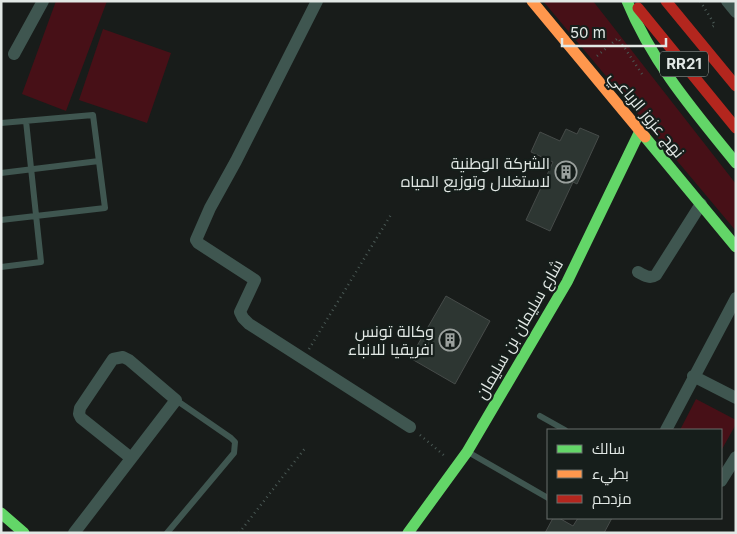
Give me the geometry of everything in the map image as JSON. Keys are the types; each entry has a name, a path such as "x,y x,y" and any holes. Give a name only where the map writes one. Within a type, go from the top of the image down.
{"main road":[{"name":"نهج عزوز الرباعي","path":"532,1 736,247"},
{"path":"627,1 642,38 656,61 736,163"},
{"name":"RR21","path":"632,1 736,128"},
{"name":"RR21","path":"666,1 736,86"},
{"name":"شارع سليمان بن سليمان","path":"408,533 467,452 567,282 640,131"},
{"path":"1,513 24,533"}],"street":[{"path":"14,54 43,1"},
{"path":"317,1 236,161 210,208 196,240 255,280 240,312 243,318 303,359 410,427"},
{"path":"727,1 736,12"},
{"path":"638,272 648,277 656,274 701,204"},
{"path":"666,429 736,298"},
{"path":"74,533 176,400 129,360 122,357 113,359 80,408 79,414 81,418 131,458"},
{"path":"693,376 736,398"},
{"path":"722,479 736,457"}],"lane":[{"path":"1,123 93,115 105,208 1,220"},
{"path":"1,267 41,262 26,121"},
{"path":"1,174 99,161"},
{"path":"167,533 234,453 235,448 235,442 231,438 176,400"},
{"path":"540,416 563,429"},
{"path":"467,452 547,497"}],"path":[{"path":"700,1 715,25"},
{"path":"586,66 618,38 646,80"},
{"path":"303,359 392,213"},
{"path":"410,427 457,466"},
{"path":"239,533 306,447"}],"shaded area":[{"path":"56,1 107,1 66,111 22,94"},
{"path":"543,1 593,1 736,184 736,231"},
{"path":"103,29 171,53 147,123 79,100"},
{"path":"696,399 736,420 736,424 722,449 722,429 681,429"}],"building":[{"name":"الشركة الوطنية لاستغلال وتوزيع المياه","path":"580,128 599,136 577,184 573,182 550,231 526,220 553,162 531,152 540,132 560,141 566,129 577,134"},
{"name":"وكالة تونس افريقيا للانباء","path":"446,296 490,321 455,384 410,358"},
{"path":"552,519 561,519 573,526 577,519 611,519 604,533 545,533"}],"traffic: fast":[{"path":"627,1 637,24 662,66 690,106 736,163"},
{"path":"408,533 467,452 567,282 640,131"},
{"path":"645,137 736,247"},
{"path":"1,513 24,533"}],"traffic: slow":[{"path":"532,1 645,137"}],"traffic: jam":[{"path":"666,1 736,86"},
{"path":"638,8 736,128"}],"place":[{"name":"الشركة الوطنية لاستغلال وتوزيع المياه","path":"566,172"},
{"name":"وكالة تونس افريقيا للانباء","path":"450,340"}]}
